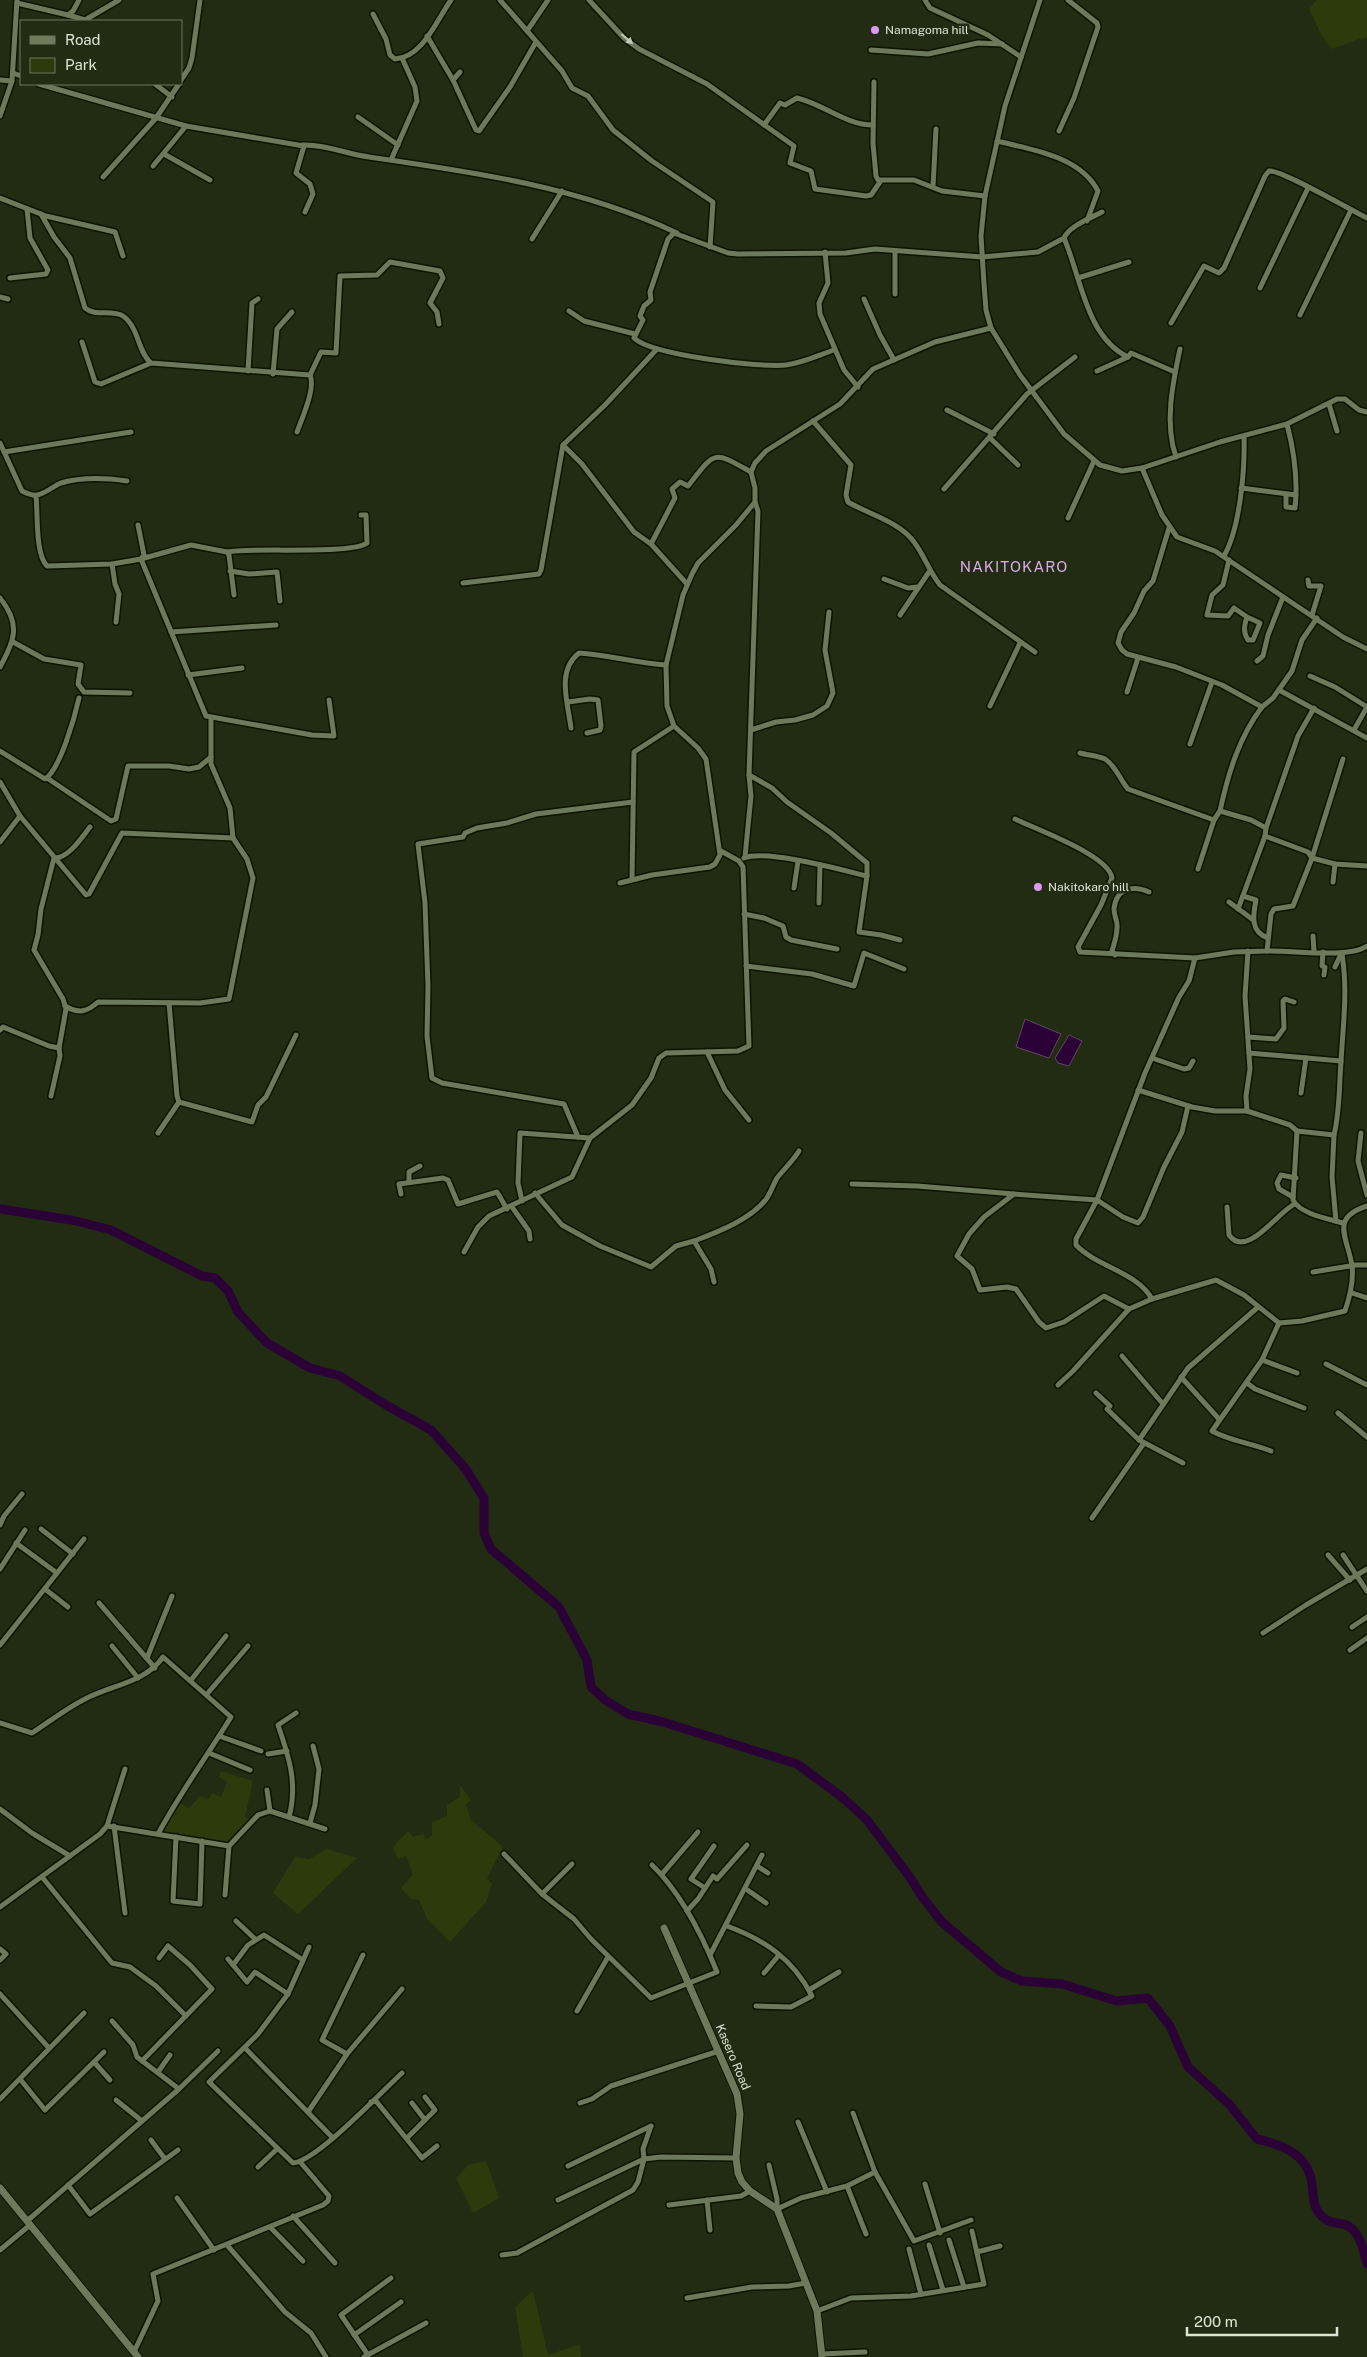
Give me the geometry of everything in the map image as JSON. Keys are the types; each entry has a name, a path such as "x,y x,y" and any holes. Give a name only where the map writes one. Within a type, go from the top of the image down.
{"street":[{"path":"68,15 73,12 79,0"},
{"path":"0,116 12,81 17,2 85,20 119,0"},
{"path":"182,78 189,68 192,58 200,0"},
{"path":"500,0 562,71 572,88 588,96 613,130 652,161 714,202 710,247"},
{"path":"527,31 548,0"},
{"path":"925,0 930,8 969,26 1002,44 1020,57"},
{"path":"1040,0 1020,57 997,141 981,225 982,257 986,310 991,328 1032,391 1064,434 1094,461 1109,468 1122,471 1142,468 1220,442 1287,424 1337,399 1345,399 1359,410 1367,412"},
{"path":"1059,132 1074,98 1098,27 1097,23 1068,0"},
{"path":"373,14 386,39 390,55 394,59 402,58 412,54 427,36 449,1"},
{"path":"591,2 624,38 639,49 706,84 794,146 790,163 811,171 813,186 818,191 871,195 880,182"},
{"path":"427,36 453,80 476,130 479,131 510,87 536,42"},
{"path":"871,50 928,54 978,43 1002,44"},
{"path":"391,160 417,101 415,87 402,58"},
{"path":"453,80 460,72"},
{"path":"13,73 20,76"},
{"path":"0,80 12,81"},
{"path":"874,82 876,176 880,182"},
{"path":"43,85 186,126 302,145 313,144 356,156 486,174 562,191 658,224 710,247 738,254 875,249 982,257 1038,252 1064,238 1065,235 1102,212"},
{"path":"156,85 172,97"},
{"path":"104,177 156,118 178,85"},
{"path":"764,125 780,103 785,105 796,98 822,106 839,116 864,125 874,125"},
{"path":"358,117 398,145"},
{"path":"153,166 186,126"},
{"path":"933,187 936,129"},
{"path":"997,141 1053,156 1086,174 1098,191 1087,221"},
{"path":"302,145 304,150 296,173 310,184 313,194 304,212"},
{"path":"164,154 210,180"},
{"path":"1171,323 1204,266 1219,273 1224,268 1264,176 1269,171 1274,170 1367,218"},
{"path":"880,182 914,180 942,191 985,196"},
{"path":"1260,288 1308,188"},
{"path":"532,239 562,191"},
{"path":"0,198 41,214 115,232 123,256"},
{"path":"10,278 46,274 48,270 30,238 27,209"},
{"path":"1300,315 1351,210"},
{"path":"41,214 54,237 70,258 85,308 90,311 118,314 125,317 137,335 146,359 151,363"},
{"path":"694,240 674,233 668,239 650,292 651,300 644,306 640,316 643,320 634,338 638,342 657,349 743,363 776,365 786,365 834,350"},
{"path":"1064,238 1098,327 1110,345 1128,357"},
{"path":"894,251 895,294"},
{"path":"825,252 828,284 819,303 820,314 844,370 858,387"},
{"path":"297,432 306,409 312,380 310,375 321,352 336,353 340,276 377,276 390,262 440,270 443,278 430,303 437,312 439,324"},
{"path":"1078,278 1129,262"},
{"path":"0,297 8,299"},
{"path":"248,371 252,303 258,299"},
{"path":"864,299 880,335 894,360"},
{"path":"568,311 584,321 635,334"},
{"path":"273,374 277,329 292,312"},
{"path":"745,857 751,796 749,775 758,511 751,472 761,455 840,404 873,369 935,342 991,328"},
{"path":"82,342 95,382 100,384 151,363 218,366 273,374 310,375"},
{"path":"463,582 538,574 541,570 562,445 605,405 657,349"},
{"path":"1176,457 1171,438 1171,407 1180,349"},
{"path":"1097,371 1128,357 1131,353 1175,372"},
{"path":"944,489 1027,394 1075,357"},
{"path":"1329,404 1337,431"},
{"path":"947,410 992,436 1018,465"},
{"path":"813,421 851,465 846,495 848,502 905,532 914,542 929,572 940,585 1035,652"},
{"path":"1286,494 1286,507 1295,508 1293,446 1287,424"},
{"path":"4,452 131,432"},
{"path":"1224,556 1237,518 1244,437"},
{"path":"0,443 22,491 36,496 56,485 76,480 109,479 127,481"},
{"path":"562,445 582,464 634,532 651,544 687,584"},
{"path":"651,544 675,498 672,489 680,482 688,486 708,462 719,456 725,457 751,472"},
{"path":"1068,518 1094,461"},
{"path":"1142,468 1169,528 1177,537 1224,556 1343,637 1367,649"},
{"path":"1241,488 1296,496"},
{"path":"36,496 39,537 46,564 50,566 112,564 141,559 191,545 227,552 245,549 334,549 362,546 367,543 367,534 366,515 361,515"},
{"path":"620,883 632,879 710,867 719,859 720,850 706,759 698,748 674,726 667,706 666,665 687,584 698,563 736,525 755,502"},
{"path":"138,525 144,555 141,559"},
{"path":"1169,528 1152,581 1144,591 1134,613 1121,632 1118,643 1127,654 1162,662 1230,688 1262,707"},
{"path":"227,552 234,595"},
{"path":"141,559 188,675 205,713 211,718 312,735 334,736 329,700"},
{"path":"1229,560 1223,584 1212,594 1207,615 1228,616 1234,608 1260,623 1253,640 1248,640 1244,634 1247,617"},
{"path":"112,564 115,584 119,594 116,622"},
{"path":"230,571 249,574 277,572 280,600"},
{"path":"900,615 929,572"},
{"path":"884,579 908,588 918,587"},
{"path":"1198,869 1214,820 1220,811 1223,794 1244,735 1262,707 1279,690 1292,671 1302,640 1314,616 1321,586 1309,586 1308,580"},
{"path":"1257,661 1263,656 1268,635 1283,597"},
{"path":"0,598 12,617 15,630 13,642 0,667"},
{"path":"751,730 776,722 814,715 827,706 833,693 825,650 829,612"},
{"path":"170,632 276,625"},
{"path":"13,642 44,659 81,665 78,684 84,692 130,693"},
{"path":"990,706 1020,643"},
{"path":"571,728 565,683 566,674 573,658 579,653 610,655 648,664 666,665"},
{"path":"1127,692 1138,658"},
{"path":"188,675 242,668"},
{"path":"1310,676 1336,687 1367,707 1354,730"},
{"path":"1190,744 1212,682"},
{"path":"1279,690 1367,738"},
{"path":"47,778 54,771 73,725 79,698"},
{"path":"568,702 590,698 598,700 602,726 600,730 587,733"},
{"path":"1238,909 1298,736 1314,708"},
{"path":"65,1006 80,1012 89,1010 98,1002 200,1004 229,999 253,878 247,859 233,838 230,808 213,772 211,718"},
{"path":"632,879 634,752 674,726"},
{"path":"0,752 45,779 47,778 111,821 116,819 128,766 169,766 189,769 199,767 211,757"},
{"path":"1080,753 1105,759 1118,772 1119,779 1128,789 1214,820"},
{"path":"1268,951 1271,914 1274,909 1293,906 1312,858 1344,759"},
{"path":"749,775 772,788 787,802 831,833 867,863 859,932 900,940"},
{"path":"0,782 20,816 54,858 88,895 122,834 233,838"},
{"path":"578,1137 564,1104 442,1083 432,1078 427,1036 428,986 424,903 418,844 464,837 465,833 477,828 508,823 536,814 633,802"},
{"path":"1220,811 1251,820 1266,828"},
{"path":"0,842 20,816"},
{"path":"1015,819 1071,842 1106,865 1112,878 1101,905 1078,948 1080,952 1195,958 1248,951 1342,954 1366,948"},
{"path":"54,858 61,857 71,849 90,827"},
{"path":"1264,836 1308,852 1312,858 1335,864 1367,866"},
{"path":"464,1252 478,1227 489,1216 572,1178 590,1138 632,1105 651,1078 662,1055 666,1053 738,1051 749,1046 743,867 739,861 720,850"},
{"path":"739,861 745,857 758,856 798,861 867,876"},
{"path":"51,1096 60,1056 59,1048 65,1006 34,950 41,909 54,858"},
{"path":"794,888 798,861"},
{"path":"1334,882 1335,864"},
{"path":"819,903 820,866"},
{"path":"1114,955 1112,951 1117,925 1114,908 1117,899 1131,888 1137,887 1149,892"},
{"path":"1243,896 1256,900 1252,919 1256,930 1262,936 1268,938"},
{"path":"1229,902 1252,919"},
{"path":"744,914 764,918 782,926 786,937 791,940 837,949"},
{"path":"1313,936 1314,952"},
{"path":"1247,1111 1246,1096 1250,1068 1245,996 1248,951"},
{"path":"1323,952 1322,966 1325,966 1324,975"},
{"path":"746,966 812,974 854,986 864,953 904,969"},
{"path":"1335,966 1342,954"},
{"path":"1336,1221 1332,1176 1334,1135 1340,1107 1341,1061 1346,1014 1345,972 1342,954"},
{"path":"1152,1299 1134,1281 1076,1245 1076,1239 1097,1200 1138,1090 1189,981 1195,958"},
{"path":"1248,1037 1276,1039 1284,1028 1284,1001 1294,1002"},
{"path":"169,1003 179,1102"},
{"path":"0,1030 3,1027 49,1046 59,1048"},
{"path":"179,1102 252,1122 258,1105 266,1097 296,1035"},
{"path":"707,1052 725,1090 749,1120"},
{"path":"1248,1053 1341,1061"},
{"path":"1152,1058 1184,1068 1190,1068 1193,1061"},
{"path":"1301,1092 1306,1058"},
{"path":"1138,1090 1188,1106 1215,1111 1247,1111 1290,1125 1297,1131 1334,1135"},
{"path":"158,1133 179,1102"},
{"path":"852,1184 917,1186 1097,1200 1135,1223 1141,1221 1164,1167 1182,1132 1188,1106"},
{"path":"1295,1204 1297,1131"},
{"path":"522,1201 518,1183 520,1133 590,1138"},
{"path":"1361,1133 1358,1161 1367,1195"},
{"path":"536,1194 562,1226 600,1246 651,1267 676,1246 694,1241 741,1220 760,1206 768,1196 770,1188 799,1151"},
{"path":"409,1182 409,1172 420,1166"},
{"path":"1294,1197 1279,1189 1277,1183 1281,1175 1296,1178"},
{"path":"401,1194 399,1184 443,1178 448,1180 458,1204 497,1192 529,1231 530,1239"},
{"path":"1014,1194 984,1217 969,1234 957,1256 972,1269 980,1290 1007,1287 1016,1289 1039,1322 1046,1328 1064,1322 1104,1296 1129,1309"},
{"path":"1295,1204 1307,1211 1343,1224"},
{"path":"1226,1207 1228,1235 1231,1239 1238,1241 1252,1240 1260,1236 1278,1216 1295,1204"},
{"path":"1058,1385 1074,1371 1129,1309 1152,1299 1216,1280 1244,1295 1257,1308 1279,1323 1302,1321 1345,1311 1352,1293 1352,1266 1343,1232 1343,1224 1350,1215 1367,1206"},
{"path":"694,1241 711,1269 714,1282"},
{"path":"1313,1272 1367,1265"},
{"path":"1352,1293 1367,1298"},
{"path":"1092,1518 1142,1442 1163,1404 1188,1368 1257,1308"},
{"path":"1271,1451 1250,1442 1223,1437 1212,1431 1262,1360 1279,1323"},
{"path":"1122,1356 1163,1404"},
{"path":"1262,1360 1297,1373"},
{"path":"1326,1364 1367,1385"},
{"path":"1181,1377 1219,1419"},
{"path":"1247,1383 1255,1389 1304,1408"},
{"path":"1096,1393 1142,1442 1183,1463"},
{"path":"1338,1413 1367,1437"},
{"path":"0,1525 4,1516 22,1494"},
{"path":"40,1529 72,1554"},
{"path":"0,1569 25,1530"},
{"path":"0,1645 84,1539"},
{"path":"16,1543 57,1573"},
{"path":"1328,1555 1350,1580"},
{"path":"1342,1556 1367,1591"},
{"path":"1264,1633 1306,1604 1358,1576 1367,1569"},
{"path":"44,1589 68,1607"},
{"path":"147,1658 172,1596"},
{"path":"99,1603 155,1668"},
{"path":"1352,1628 1367,1617"},
{"path":"191,1680 226,1636"},
{"path":"1350,1650 1367,1638"},
{"path":"112,1646 138,1678"},
{"path":"207,1694 248,1646"},
{"path":"0,1723 32,1733 85,1698 138,1678 155,1668 163,1657 231,1717 209,1753 179,1795 158,1834"},
{"path":"289,1817 293,1801 293,1777 278,1725 296,1713"},
{"path":"219,1736 261,1751"},
{"path":"310,1823 315,1805 319,1769 312,1746"},
{"path":"268,1754 287,1751"},
{"path":"209,1753 250,1770"},
{"path":"0,1907 90,1843 107,1826 125,1769"},
{"path":"266,1790 270,1812"},
{"path":"0,1809 32,1833 70,1856"},
{"path":"225,1895 229,1846 258,1815 270,1812 325,1829"},
{"path":"107,1826 229,1846"},
{"path":"114,1826 125,1913"},
{"path":"662,1874 698,1832"},
{"path":"176,1837 173,1901 200,1904 202,1841"},
{"path":"686,1911 698,1899 713,1876 717,1879 747,1845"},
{"path":"705,1888 691,1878 714,1846"},
{"path":"504,1854 542,1894 574,1919 651,1998 717,1972 686,1911 662,1874 652,1865"},
{"path":"710,1955 727,1926 762,1855"},
{"path":"542,1894 572,1864"},
{"path":"757,1866 768,1873"},
{"path":"42,1877 112,1963 130,1967 156,1986 186,2016"},
{"path":"746,1889 766,1903"},
{"path":"236,1921 255,1939"},
{"path":"727,1926 755,1937 779,1954 799,1974 812,1996 791,2007 756,2006"},
{"name":"Kasero Road","path":"664,1928 737,2094 740,2108 736,2158 742,2182 750,2191 776,2209"},
{"path":"233,1965 255,1939 264,1935 303,1960"},
{"path":"142,2061 212,1989 193,1971 190,1965 168,1946 158,1958"},
{"path":"309,1947 288,1994 258,2034 209,2082 290,2162 301,2162 333,2138 402,2073"},
{"path":"0,1949 6,1954 0,1960"},
{"path":"764,1972 779,1954"},
{"path":"347,2054 322,2040 363,1955"},
{"path":"577,2011 608,1956"},
{"path":"228,1959 247,1982 255,1972 288,1994"},
{"path":"809,1990 839,1972"},
{"path":"308,2112 347,2054 402,1989"},
{"path":"0,1994 49,2048"},
{"path":"0,2099 84,2013"},
{"path":"112,2021 133,2046 137,2057 180,2089"},
{"path":"244,2048 333,2138"},
{"path":"0,2250 68,2185 180,2089 218,2051"},
{"path":"580,2103 592,2100 611,2086 719,2051"},
{"path":"20,2079 45,2110 104,2052"},
{"path":"158,2072 170,2055"},
{"path":"94,2062 110,2080"},
{"path":"407,2138 435,2110 425,2097"},
{"path":"116,2100 142,2121"},
{"path":"370,2102 376,2102 422,2158 437,2146"},
{"path":"412,2103 425,2120"},
{"path":"853,2113 875,2172 914,2241 971,2220"},
{"path":"798,2122 827,2192"},
{"path":"502,2255 517,2253 633,2190 638,2182 644,2159 643,2149 652,2126 568,2166"},
{"path":"151,2140 165,2159"},
{"path":"68,2185 90,2214 178,2150"},
{"path":"258,2167 277,2150"},
{"path":"558,2200 644,2159 661,2157 736,2158"},
{"path":"0,2188 136,2354 158,2301 153,2274 324,2205 328,2201 329,2196 301,2162"},
{"path":"769,2165 777,2199 776,2209 818,2311 822,2355 865,2352"},
{"path":"776,2209 801,2198 847,2186 875,2172"},
{"path":"925,2184 940,2233"},
{"path":"847,2186 866,2234"},
{"path":"669,2205 741,2196 750,2191"},
{"path":"177,2198 214,2250"},
{"path":"707,2200 710,2230"},
{"path":"293,2216 335,2263"},
{"path":"270,2227 303,2261"},
{"path":"818,2311 851,2298 921,2294 984,2284 972,2232"},
{"path":"949,2240 964,2288"},
{"path":"227,2245 284,2312 311,2333 326,2357"},
{"path":"929,2245 943,2290"},
{"path":"977,2252 1000,2246"},
{"path":"909,2249 921,2294"},
{"path":"391,2278 341,2316 366,2356 426,2323"},
{"path":"687,2298 752,2287 789,2286 806,2283"},
{"path":"354,2335 401,2302"}],"green space":[{"path":"1317,0 1367,0 1367,38 1332,49 1322,36 1309,9"},
{"path":"221,1771 253,1781 245,1817 251,1819 238,1833 235,1846 162,1833 179,1802 189,1808 200,1796 209,1799 212,1793 221,1797 227,1782 219,1777"},
{"path":"460,1785 471,1800 466,1805 471,1820 503,1847 487,1878 492,1884 486,1902 450,1942 427,1919 419,1900 411,1899 401,1888 413,1875 406,1856 398,1859 393,1847 408,1831 413,1837 423,1834 426,1839 432,1836 432,1822 447,1816 447,1805 460,1797"},
{"path":"327,1849 357,1858 298,1914 273,1893 295,1857 309,1859"},
{"path":"486,2161 499,2198 473,2213 456,2178 468,2165"},
{"path":"533,2291 548,2355 580,2344 581,2357 523,2357 515,2307"}],"shaded area":[{"path":"1025,1019 1061,1034 1049,1058 1016,1047"},
{"path":"1069,1035 1082,1041 1069,1066 1058,1063 1055,1058"}],"waterway":[{"path":"0,1209 72,1220 111,1230 202,1276 215,1278 228,1291 238,1312 267,1343 310,1368 340,1376 431,1430 465,1468 484,1498 484,1533 491,1549 559,1607 587,1660 591,1687 605,1700 628,1714 663,1722 797,1764 842,1797 867,1820 942,1922 1001,1972 1022,1981 1062,1984 1117,2001 1148,1998 1170,2026 1188,2067 1229,2104 1257,2139 1276,2144 1293,2152 1300,2158 1310,2174 1317,2210 1327,2220 1343,2224 1352,2229 1361,2242 1367,2264"}],"place":[{"name":"Namagoma hill","path":"875,30"},
{"name":"Nakitokaro hill","path":"1038,887"}],"district":[{"name":"NAKITOKARO","path":"1014,566"}]}
